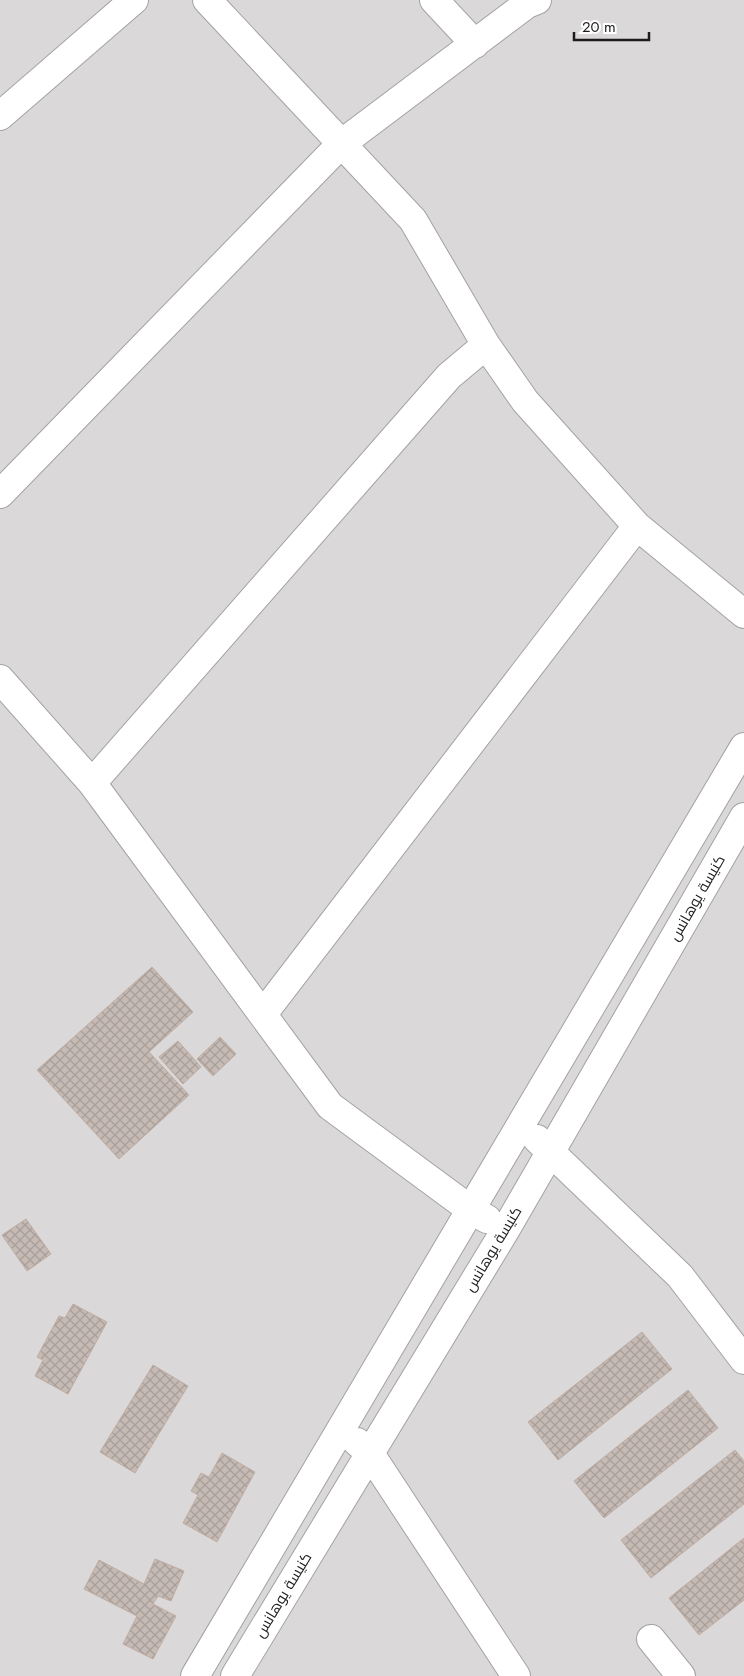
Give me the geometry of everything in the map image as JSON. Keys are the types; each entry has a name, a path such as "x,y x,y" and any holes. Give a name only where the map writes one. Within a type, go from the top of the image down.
{"street":[{"path":"0,116 134,0"},
{"path":"207,0 413,220 486,345 525,402 637,526 744,614"},
{"path":"434,0 475,44"},
{"path":"0,494 341,144 527,4 537,0"},
{"path":"92,782 449,376 486,345"},
{"path":"263,1014 637,526"},
{"path":"0,679 92,782 330,1106 471,1210 506,1229"},
{"path":"195,1676 744,747"},
{"name":"كنيسة يوهانس","path":"235,1676 369,1452 506,1229 744,816"},
{"path":"522,1124 680,1276 744,1360"},
{"path":"341,1430 369,1452 516,1676"},
{"path":"650,1639 681,1676"}],"shaded area":[{"path":"0,0 744,0 744,1676 0,1676"}],"building":[{"path":"152,967 193,1012 149,1052 189,1095 119,1159 37,1070"},
{"path":"220,1037 236,1054 213,1076 197,1059"},
{"path":"178,1041 201,1067 183,1084 159,1057"},
{"path":"26,1219 51,1254 27,1271 2,1235"},
{"path":"73,1304 107,1322 68,1394 35,1376 43,1360 37,1357 59,1316 65,1318"},
{"path":"642,1332 672,1369 558,1460 528,1422"},
{"path":"153,1365 188,1386 135,1473 100,1452"},
{"path":"688,1390 718,1428 604,1518 574,1481"},
{"path":"735,1450 744,1461 744,1504 651,1578 621,1540"},
{"path":"222,1453 255,1472 217,1542 183,1523 198,1495 191,1491 201,1473 209,1477"},
{"path":"744,1538 744,1600 699,1635 669,1598"},
{"path":"155,1559 184,1571 171,1601 158,1596 153,1604 176,1616 153,1659 123,1644 137,1616 84,1589 99,1560 144,1584"}]}
